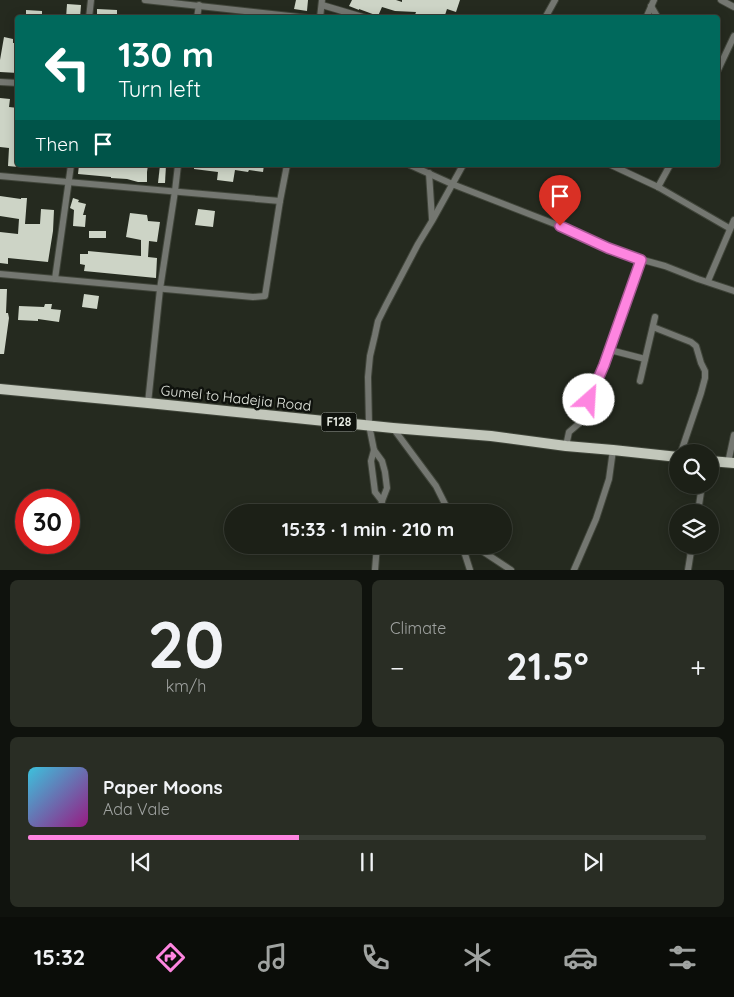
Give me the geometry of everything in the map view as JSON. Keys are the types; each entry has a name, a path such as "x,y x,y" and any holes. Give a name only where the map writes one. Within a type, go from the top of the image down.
{"main road":[{"name":"Gumel to Hadejia Road","path":"0,389 492,436 566,446 669,456"}],"street":[{"path":"89,15 91,0"},
{"path":"145,0 283,15"},
{"path":"547,15 555,0"},
{"path":"722,0 734,7"},
{"path":"320,15 322,2 358,15"},
{"path":"647,15 653,3"},
{"path":"653,3 657,15"},
{"path":"197,15 199,5"},
{"path":"720,66 734,36"},
{"path":"0,82 15,83"},
{"path":"55,279 71,167"},
{"path":"148,402 160,289 178,167"},
{"path":"0,274 253,297 265,296 287,167"},
{"path":"415,167 452,184 560,226 608,248 734,291"},
{"path":"381,504 387,488 382,461 374,450 368,392 370,356 378,321 418,244 462,167"},
{"path":"615,167 658,188 730,228"},
{"path":"658,188 669,167"},
{"path":"429,173 432,221"},
{"path":"0,176 280,201"},
{"path":"708,281 734,220"},
{"path":"566,446 568,432 582,421 610,350 641,260"},
{"path":"640,382 655,317"},
{"path":"653,328 692,342 696,346 705,371 701,393 684,444"},
{"path":"610,350 645,359"},
{"path":"393,428 436,486 445,504"},
{"path":"731,463 734,436"},
{"path":"374,450 370,461 375,492 382,501"},
{"path":"574,570 596,520 609,479 613,450"},
{"path":"375,570 376,554"},
{"path":"465,554 470,570"},
{"path":"487,554 511,570"},
{"path":"688,570 691,554"}],"building":[{"path":"296,0 308,0 307,11 294,9"},
{"path":"352,0 396,0 402,2 402,0 460,0 456,12 447,9 445,15 415,15 416,12 395,11 382,7 378,15 375,15 349,6"},
{"path":"67,4 81,5 80,15 66,15"},
{"path":"97,9 117,10 117,15 97,15"},
{"path":"26,10 42,11 42,15 26,15"},
{"path":"4,37 13,39 13,43 15,43 15,73 0,72"},
{"path":"0,98 10,99 9,107 15,108 15,167 8,166 9,148 0,147"},
{"path":"79,167 148,167 147,182 78,174"},
{"path":"160,167 166,167 165,183 158,183"},
{"path":"194,167 264,167 263,172 235,170 233,182 217,180 218,172 194,169"},
{"path":"0,196 27,198 25,224 40,224 41,209 54,210 48,262 8,258 8,264 0,263 0,232 18,234 19,219 0,216"},
{"path":"73,198 79,200 78,202 86,204 83,215 86,215 85,227 73,226 74,210 70,208"},
{"path":"198,209 215,211 213,227 195,225"},
{"path":"130,213 147,215 148,221 160,222 157,242 149,241 148,257 157,258 156,278 84,271 85,265 80,264 80,254 88,254 88,251 141,256 141,240 126,237"},
{"path":"89,231 106,231 106,238 89,238"},
{"path":"0,289 7,289 6,313 8,313 9,318 4,354 0,354"},
{"path":"84,294 99,296 97,309 82,307"},
{"path":"45,304 52,304 51,309 61,310 59,322 38,319 38,321 18,320 19,306 44,307"}],"route":[{"path":"560,226 608,248 641,260 604,365 589,400"}]}
